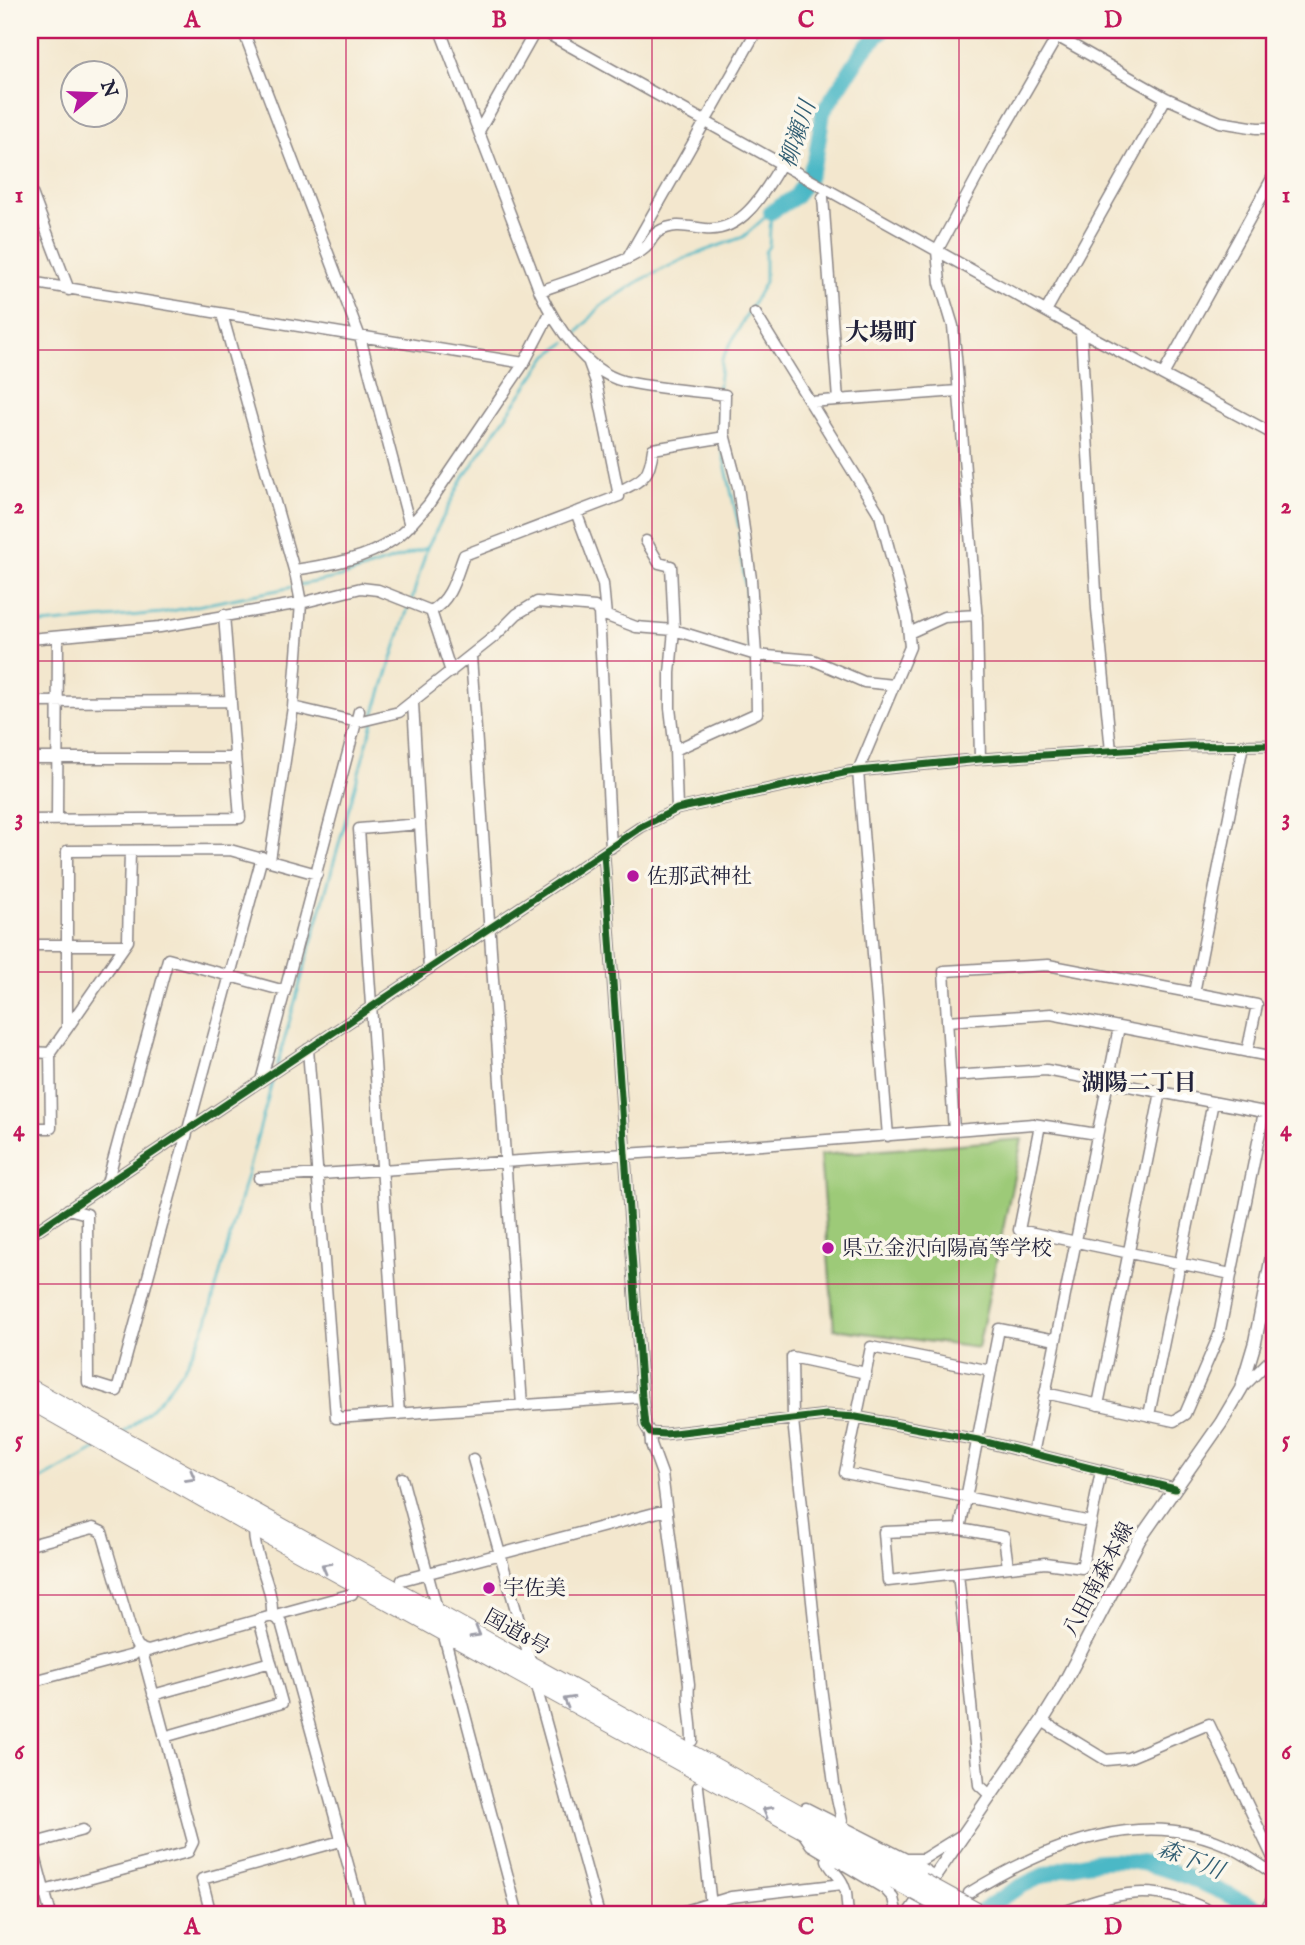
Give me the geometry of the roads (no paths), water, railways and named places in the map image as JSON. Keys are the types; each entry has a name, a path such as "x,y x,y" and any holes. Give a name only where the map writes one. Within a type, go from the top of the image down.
{"highway":[{"name":"国道8号","path":"30,1387 126,1448 531,1663 984,1915"},
{"name":"国道8号","path":"30,1401 98,1432"},
{"name":"国道8号","path":"126,1448 254,1528 801,1829 924,1883 957,1915"}],"main road":[{"name":"八田南森本線","path":"908,1915 924,1883 961,1836 1042,1721 1139,1540 1221,1423 1241,1389 1255,1342 1275,1241"}],"street":[{"path":"243,30 360,337 410,526"},
{"path":"30,639 160,627 361,588 392,594 429,610 437,607 456,582 464,555 619,496 597,382 588,361 553,318 540,291 440,30"},
{"path":"479,131 538,30 783,163 824,192 1275,435"},
{"path":"629,257 757,30"},
{"path":"1046,30 1059,33 1166,98 1220,122 1275,128"},
{"path":"980,759 976,615 953,326 940,283 937,251 1059,33"},
{"path":"1046,311 1166,98"},
{"path":"540,291 629,257 644,249 656,232 676,224 708,229 723,228 753,206 783,163"},
{"path":"1163,375 1275,173"},
{"path":"30,188 69,290"},
{"path":"824,192 838,400"},
{"path":"30,282 524,363"},
{"path":"755,313 880,515 907,617 910,647 858,771 888,1136"},
{"path":"68,1209 87,1214 88,1382 117,1391 229,975 266,858 293,707 300,601 295,574 222,314"},
{"path":"295,574 370,552 393,541 410,526 428,505 553,318"},
{"path":"1081,331 1097,609 1111,751"},
{"path":"588,361 620,380 725,395 721,438 738,487 751,579 757,713 675,750"},
{"path":"810,402 958,391"},
{"path":"618,492 644,479 650,469 653,449 721,438"},
{"path":"576,512 603,584 607,850 642,1397 645,1425 650,1433 651,1444 662,1474 689,1684 687,1703 692,1722 692,1741"},
{"path":"646,541 659,564 671,566 674,630 670,708 677,809"},
{"path":"293,707 359,718 399,712 471,656 517,614 537,602 595,607 602,614 636,627 674,630 756,655 813,660 864,682 894,685"},
{"path":"429,610 451,672"},
{"path":"30,820 240,818 224,615"},
{"path":"909,633 944,617 976,615"},
{"path":"57,819 58,638"},
{"path":"471,656 522,1406"},
{"path":"30,702 231,701"},
{"path":"413,703 429,969"},
{"path":"262,1080 359,718"},
{"path":"1194,993 1243,745"},
{"path":"30,1235 641,827 677,809 858,771 980,759 1188,746 1275,745"},
{"path":"30,758 235,758"},
{"path":"398,1414 359,828 420,824"},
{"path":"68,1028 67,851 230,850 317,874"},
{"path":"30,1128 51,1128 50,1053 128,941 130,851"},
{"path":"30,945 125,946"},
{"path":"107,1183 168,959 285,991"},
{"path":"954,1131 944,971 1048,965 1257,1005 1247,1052"},
{"path":"947,1021 1051,1014 1275,1057"},
{"path":"1033,1454 1119,1027"},
{"path":"308,1049 335,1418 642,1397"},
{"path":"30,1052 50,1053"},
{"path":"951,1076 1046,1070 1264,1112 1219,1335 1185,1415 1174,1421 1045,1393"},
{"path":"1098,1405 1161,1092"},
{"path":"1149,1415 1213,1102"},
{"path":"259,1178 1033,1124 1097,1134"},
{"path":"1040,1125 1019,1230 1231,1274"},
{"path":"960,1529 999,1329 1056,1340"},
{"path":"991,1371 871,1347 845,1473 1091,1522"},
{"path":"1241,1389 1275,1355"},
{"path":"842,1821 834,1784 821,1687 793,1420 792,1357 866,1373"},
{"path":"650,1433 665,1434 825,1415 856,1417 978,1440 1175,1489"},
{"path":"473,1459 531,1663"},
{"path":"1008,1567 1004,1537 960,1529 884,1532 888,1581 1045,1563 1082,1568 1101,1471"},
{"path":"402,1478 438,1613"},
{"path":"402,1580 666,1510"},
{"path":"30,1545 93,1528 102,1532 134,1641 148,1651 352,1594"},
{"path":"254,1528 254,1544 273,1605 272,1616"},
{"path":"958,1573 979,1785 990,1796"},
{"path":"272,1616 281,1622 362,1915"},
{"path":"164,1737 282,1703 259,1619"},
{"path":"443,1632 518,1915"},
{"path":"30,1682 133,1655 141,1648"},
{"path":"44,1891 188,1852 193,1842 141,1648"},
{"path":"153,1695 271,1662"},
{"path":"535,1683 599,1915"},
{"path":"1042,1721 1106,1760 1128,1758 1209,1724 1275,1862"},
{"path":"737,1777 906,1859 924,1883"},
{"path":"698,1787 711,1910"},
{"path":"801,1829 811,1845 885,1889 893,1898 897,1915"},
{"path":"51,1915 31,1841 83,1830"},
{"path":"969,1893 1056,1848 1099,1835 1126,1831 1177,1832 1209,1840 1234,1849 1275,1875"},
{"path":"906,1859 923,1859 961,1836"},
{"path":"211,1915 202,1879 341,1841"},
{"path":"827,1860 829,1867 840,1876 846,1892 849,1915"},
{"path":"672,1915 711,1910 732,1897 843,1884"},
{"path":"1056,1915 1114,1896 1140,1893 1162,1893 1189,1901 1217,1915"},
{"path":"1263,1915 1275,1894"}],"waterway":[{"name":"柳瀬川","path":"771,212 795,197 807,180 816,156 823,112 864,49 883,30"},
{"path":"573,338 601,306 641,280 690,256 743,237 771,212"},
{"path":"718,392 722,359 765,282 765,252 769,246 771,212"},
{"path":"412,599 427,548 464,477 548,355 567,342"},
{"path":"718,399 719,434"},
{"path":"720,441 739,527"},
{"path":"739,533 749,648"},
{"path":"299,585 341,577 427,548"},
{"path":"30,625 161,613 293,587"},
{"path":"374,715 409,605"},
{"path":"277,1066 373,722"},
{"path":"124,1432 163,1396 183,1369 200,1338 207,1321 274,1076"},
{"path":"30,1486 100,1447"},
{"name":"森下川","path":"977,1915 1033,1880 1054,1872 1075,1865 1119,1861 1141,1863 1174,1872 1271,1915"}],"place":[{"name":"佐那武神社","path":"633,876"},
{"name":"県立金沢向陽高等学校","path":"828,1248"},
{"name":"宇佐美","path":"489,1588"}],"district":[{"name":"大場町","path":"881,332"},
{"name":"湖陽二丁目","path":"1139,1082"}]}
